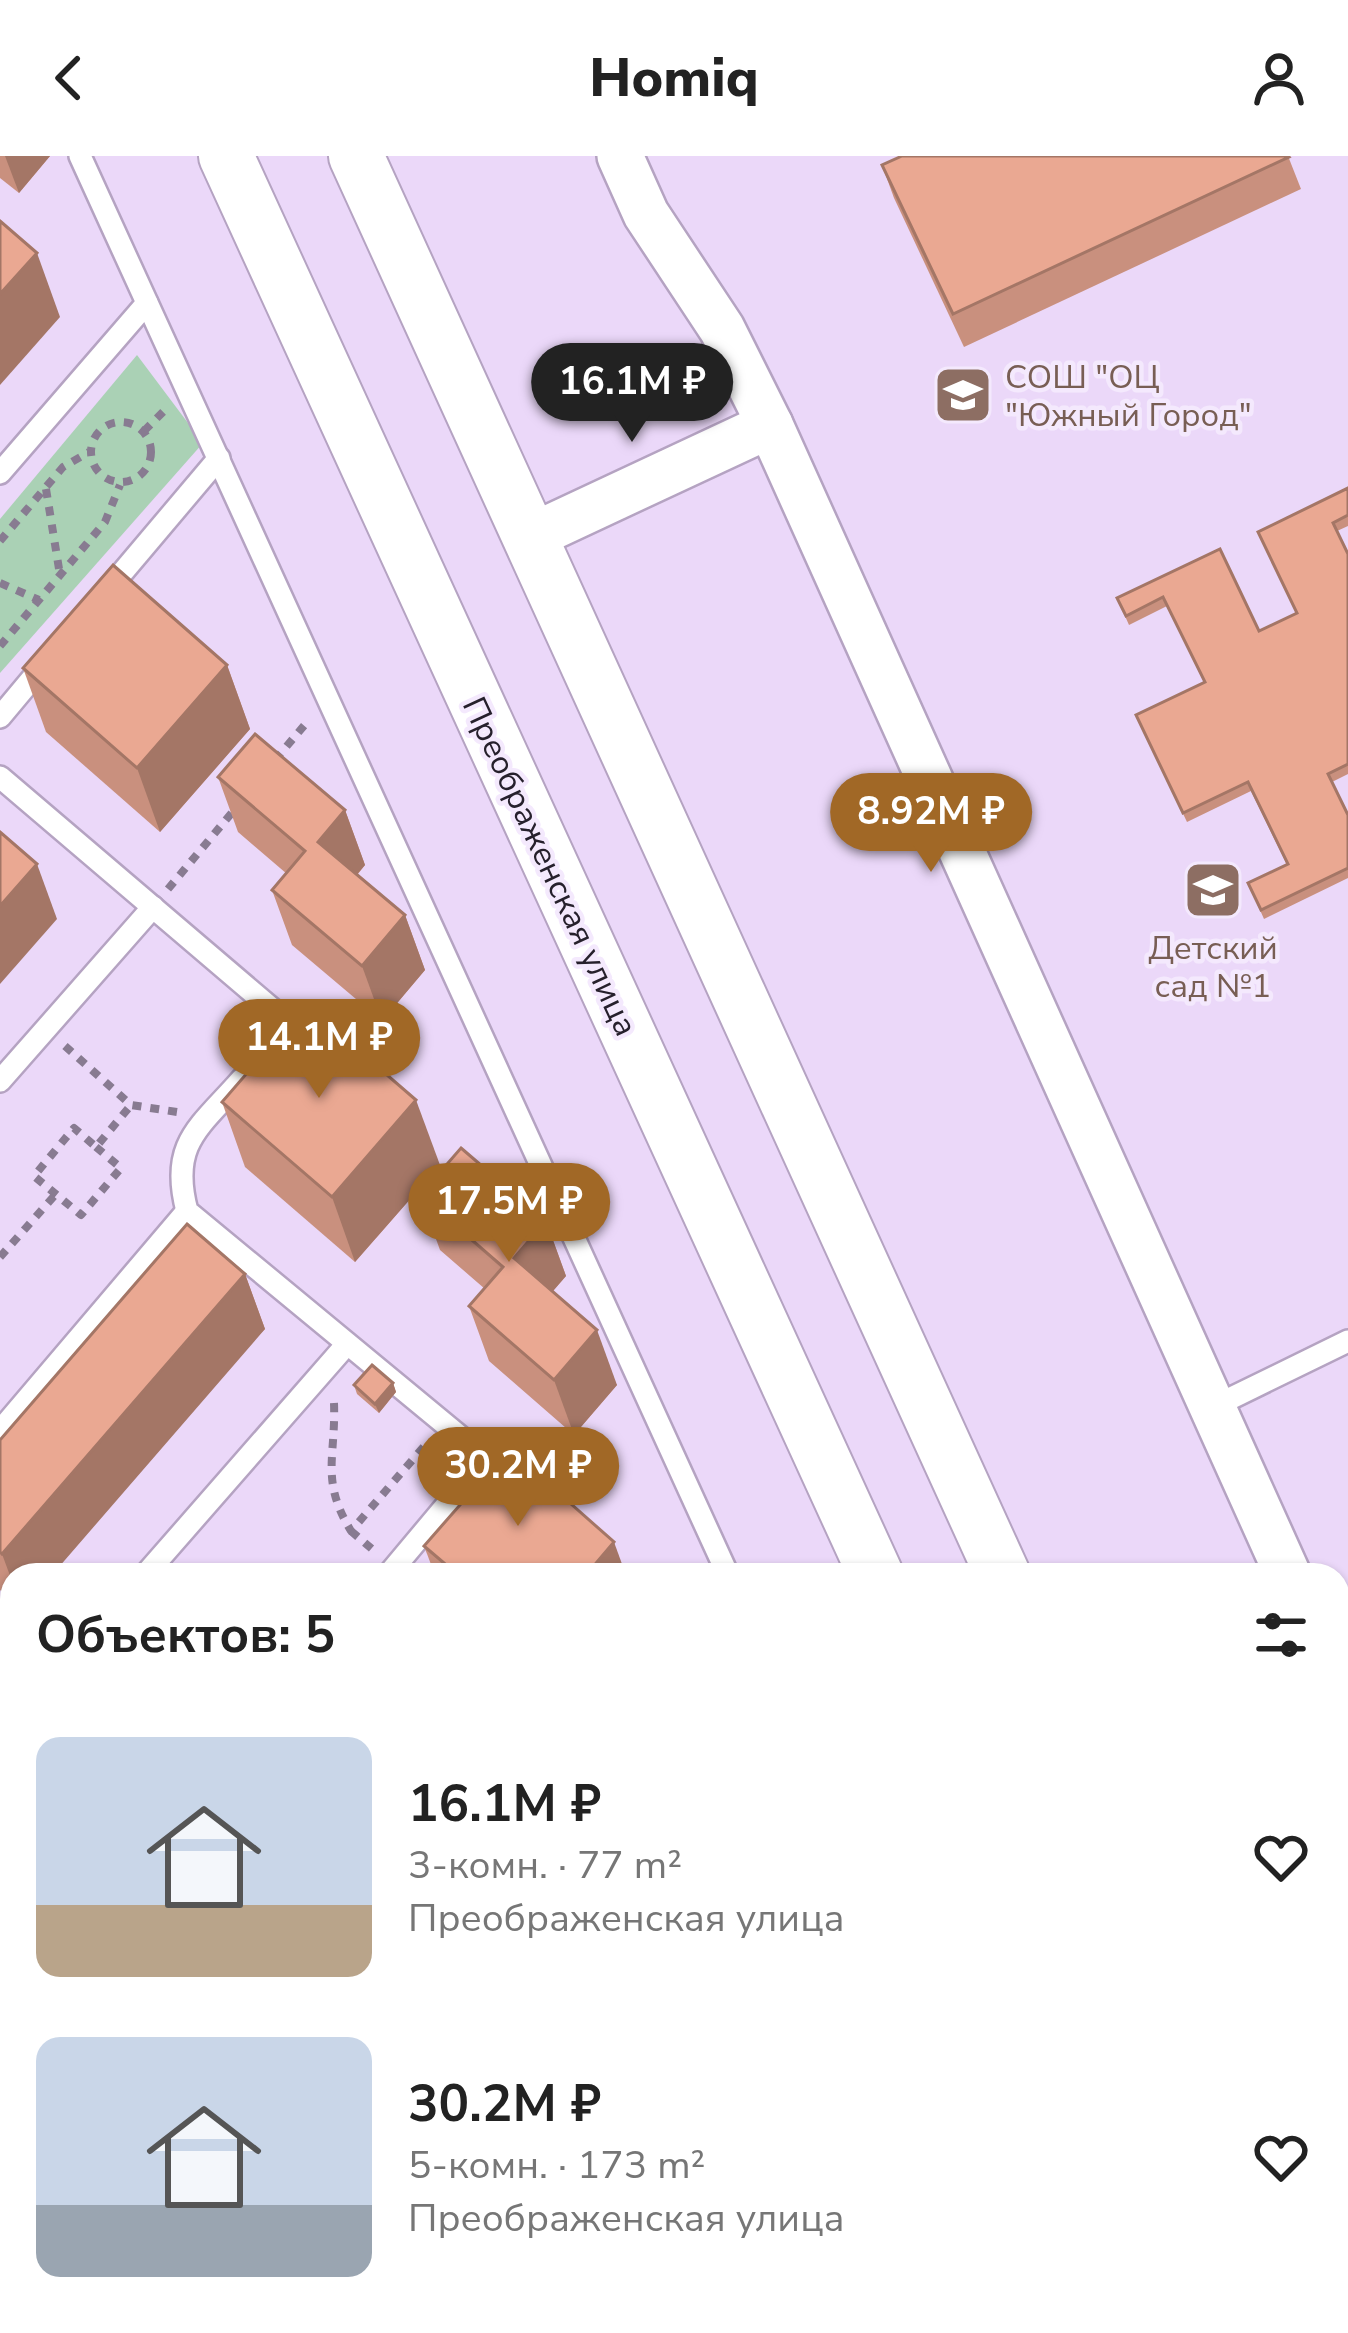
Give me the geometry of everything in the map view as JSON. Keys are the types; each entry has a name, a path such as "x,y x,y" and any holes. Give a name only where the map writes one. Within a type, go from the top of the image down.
{"street":[{"name":"Преображенская улица","path":"226,156 870,1563"},
{"path":"356,156 998,1563"},
{"path":"620,156 646,214 722,328 770,425 1283,1563"},
{"path":"528,538 770,425"}],"lane":[{"path":"80,156 723,1563"},
{"path":"0,473 147,303"},
{"path":"88,614 219,458"},
{"path":"0,717 58,648"},
{"path":"0,777 290,1025 184,1144 178,1178 187,1211 486,1459 398,1563"},
{"path":"0,1081 153,908"},
{"path":"0,1431 187,1211"},
{"path":"1213,1407 1348,1341"},
{"path":"156,1563 347,1344"}],"path":[{"path":"0,541 63,467 88,452 99,429 122,420 144,431 153,454 143,476 120,484 98,475 88,452"},
{"path":"0,646 105,522 120,484"},
{"path":"45,488 60,575"},
{"path":"0,583 39,600"},
{"path":"269,767 328,697"},
{"path":"153,908 240,802"},
{"path":"46,1029 131,1105 208,1117"},
{"path":"96,1147 131,1105"},
{"path":"74,1128 96,1147 121,1168 81,1215 34,1176 74,1128"},
{"path":"0,1257 56,1194"},
{"path":"328,1366 335,1409 329,1472 334,1502 351,1531 443,1424"}],"green space":[{"path":"137,355 203,443 0,673 0,519"}],"building":[{"path":"902,156 1289,157 953,314 882,165"},
{"path":"0,221 37,253 0,294"},
{"path":"1348,488 1348,515 1333,523 1348,554 1348,764 1328,774 1348,815 1348,868 1261,910 1248,883 1288,864 1248,782 1183,813 1136,715 1205,682 1163,597 1126,616 1117,598 1220,549 1259,631 1297,613 1258,532"},
{"path":"113,565 227,665 137,768 23,668"},
{"path":"255,734 345,810 318,842 405,915 362,966 272,890 305,851 218,777"},
{"path":"0,832 37,864 0,906"},
{"path":"306,1005 416,1100 332,1197 222,1102"},
{"path":"461,1148 546,1221 514,1258 597,1330 554,1380 469,1306 503,1267 420,1195"},
{"path":"187,1224 245,1274 2,1554 0,1440"},
{"path":"372,1365 393,1383 375,1404 354,1385"},
{"path":"509,1449 614,1542 596,1563 444,1563 424,1546"}],"place":[{"name":"СОШ \"ОЦ \"Южный Город\"","path":"963,395"},
{"name":"Детский сад №1","path":"1213,890"}]}
